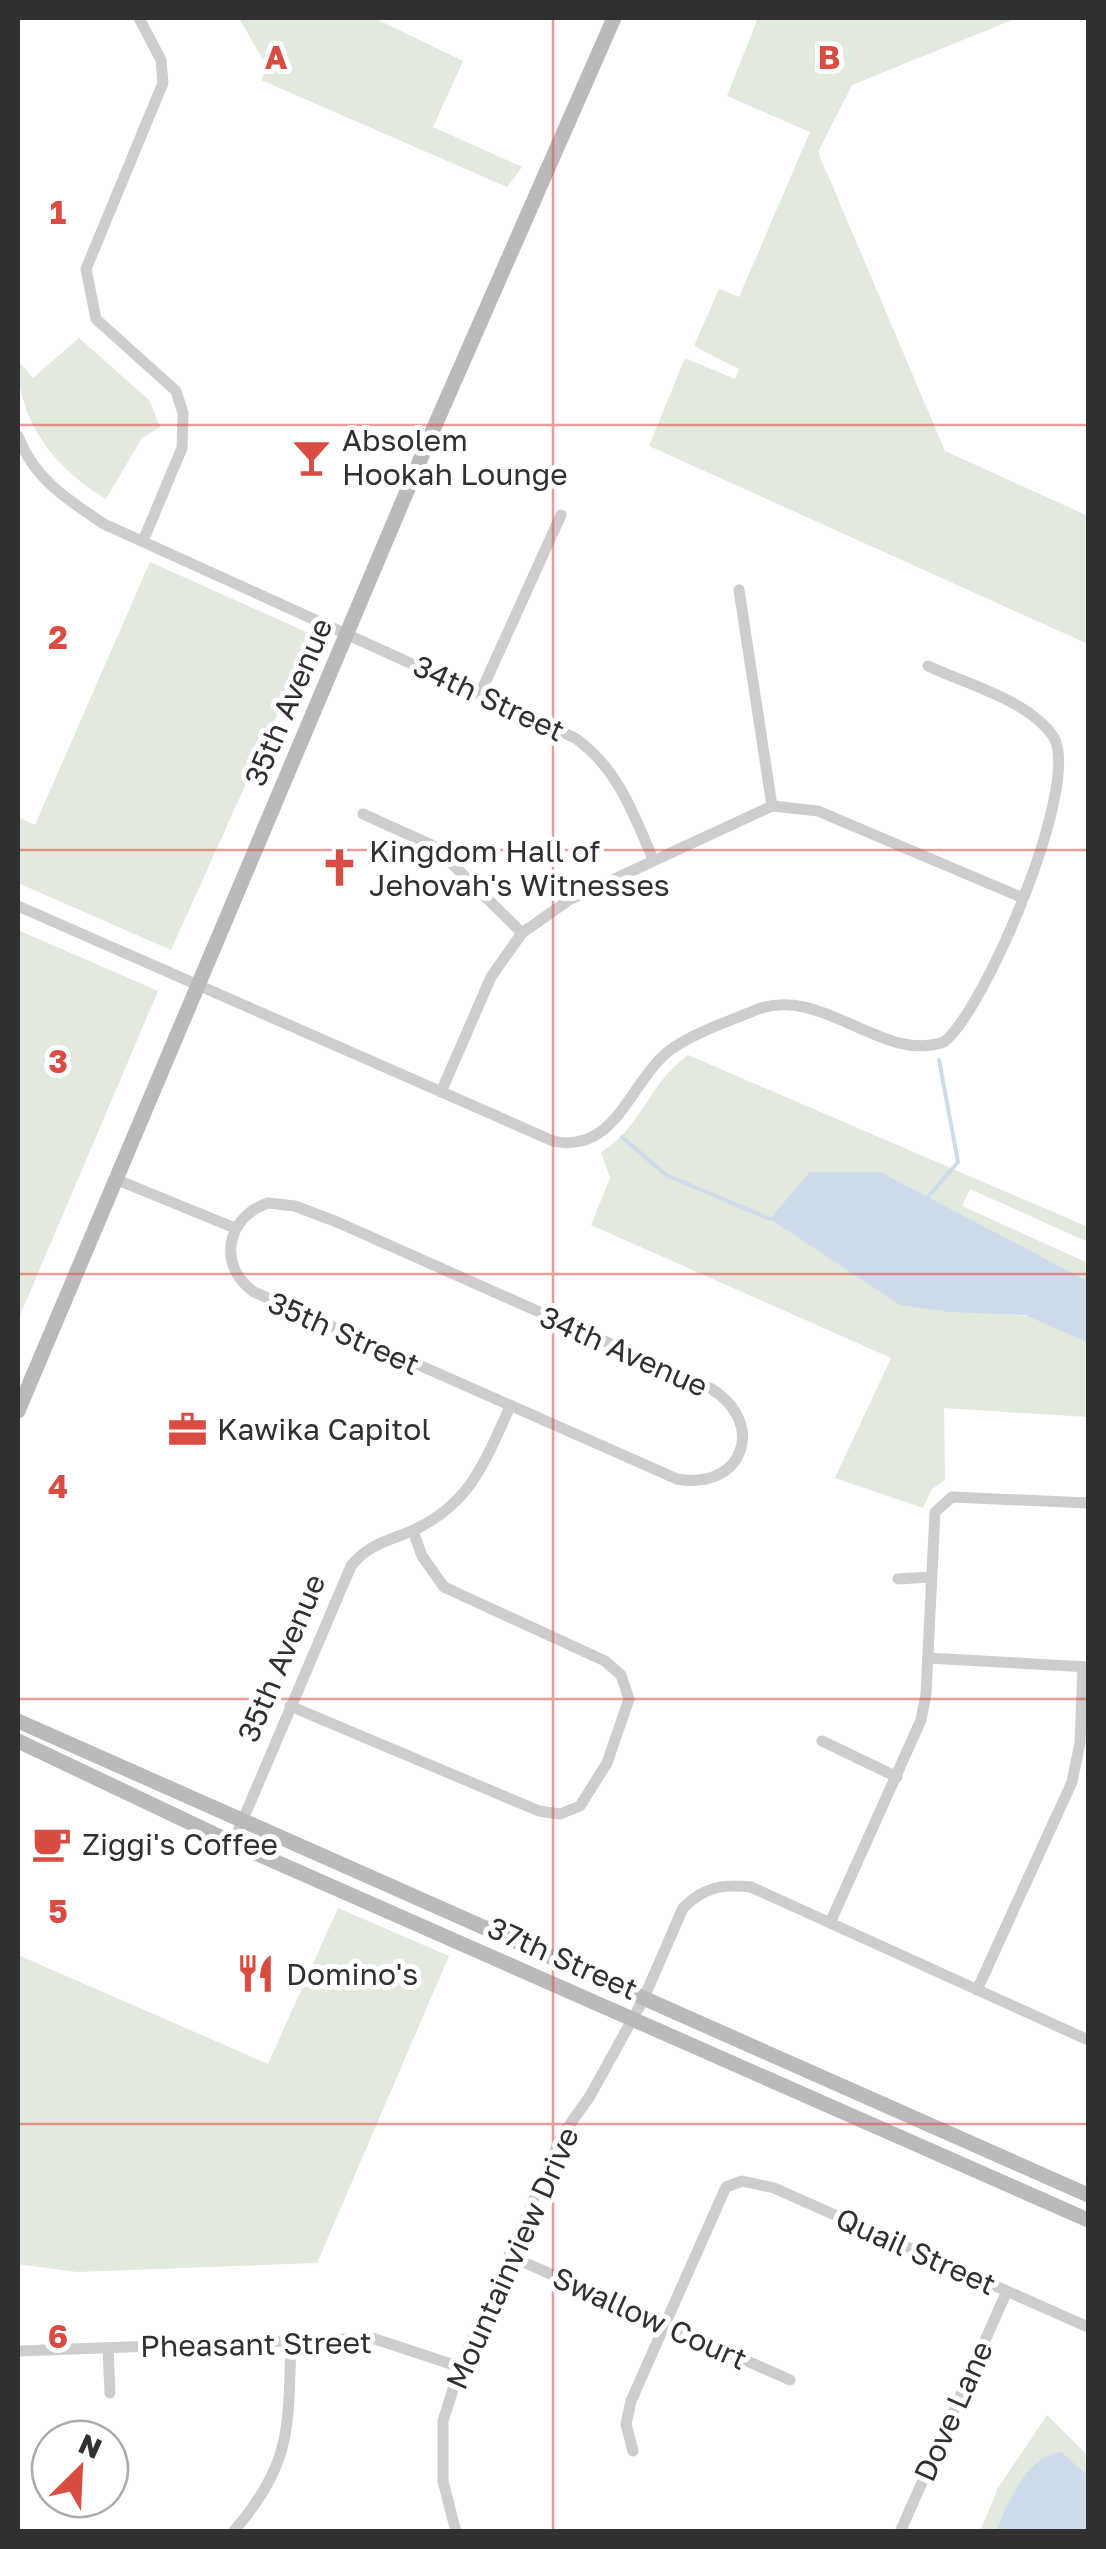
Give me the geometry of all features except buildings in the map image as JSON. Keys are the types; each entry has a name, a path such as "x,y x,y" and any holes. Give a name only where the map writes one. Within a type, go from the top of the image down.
{"main road":[{"name":"35th Avenue","path":"18,1411 196,985 614,18"},
{"name":"37th Street","path":"18,1722 1088,2196"},
{"name":"37th Street","path":"18,1742 232,1843 1088,2220"}],"street":[{"path":"139,18 160,60 163,84 86,269 96,320 176,390 183,413 182,448 143,541"},
{"path":"18,436 22,466"},
{"name":"34th Street","path":"22,466 104,524 560,730 595,753 619,783 653,859"},
{"path":"480,694 561,515"},
{"path":"739,590 772,806"},
{"path":"18,906 567,1144 600,1136 652,1066 674,1048 760,1008 778,1006 830,1013 904,1045 944,1042 969,1018 1023,898 1057,788 1060,752 1054,738 1033,716 928,666"},
{"path":"442,1092 491,976 522,934 569,900 772,806 818,810 1023,898"},
{"path":"363,814 434,846 522,934"},
{"path":"115,1179 235,1228"},
{"name":"34th Avenue","path":"235,1228 246,1214 268,1203 295,1206 337,1222 710,1388 737,1409 744,1435 724,1473 695,1482 677,1479 510,1407"},
{"name":"35th Street","path":"235,1228 231,1265 241,1283 254,1292 510,1407"},
{"name":"35th Avenue","path":"232,1843 351,1566 382,1540 412,1530 452,1506 473,1485 510,1407"},
{"path":"830,1924 921,1720 935,1512 952,1497 1088,1502"},
{"path":"290,1706 539,1812 566,1813 590,1796 628,1705 620,1675 605,1660 444,1588 422,1556 412,1530"},
{"path":"898,1579 931,1577"},
{"path":"928,1658 1086,1667 1080,1743 1072,1782 977,1990"},
{"path":"822,1741 897,1777"},
{"name":"Mountainview Drive","path":"455,2531 443,2481 443,2421 460,2366 561,2137 590,2096 642,2000 683,1908 696,1894 714,1886 751,1887 1088,2040"},
{"name":"Quail Street","path":"664,2325 726,2187 742,2181 774,2188 1088,2327"},
{"name":"Swallow Court","path":"510,2256 790,2380"},
{"name":"Dove Lane","path":"900,2532 1007,2292"},
{"path":"633,2451 626,2424 664,2325"},
{"path":"233,2532 260,2501 284,2452 291,2340"},
{"name":"Pheasant Street","path":"18,2351 291,2340 392,2342 460,2366"},
{"name":"Pheasant Street","path":"108,2348 110,2393"}],"shaded area":[{"path":"239,18 374,18 463,61 433,127 522,167 507,187 261,80 267,67"},
{"path":"758,18 1017,18 852,85 818,152 945,451 1088,516 1088,644 649,446 685,358 735,379 739,369 694,346 719,289 739,297 810,132 727,96"},
{"path":"79,338 150,401 160,427 142,438 106,499 71,474 43,441 32,423 19,383 18,361 33,378"},
{"path":"150,562 313,635 171,950 18,883 18,817 35,825"},
{"path":"18,930 158,991 18,1320"},
{"path":"688,1055 1088,1227 1088,1242 970,1189 962,1206 1088,1263 1088,1281 881,1172 900,1304 1028,1316 1088,1343 1088,1417 944,1408 945,1480 932,1489 923,1508 835,1478 891,1358 591,1225 610,1178 601,1152 626,1131 663,1080"},
{"path":"338,1908 449,1956 317,2263 77,2272 18,2264 18,1955 268,2064"},
{"path":"1047,2415 1088,2456 1088,2531 980,2532 998,2488"}],"water":[{"path":"810,1172 881,1172 1088,1281 1088,1343 1025,1315 949,1312 900,1305 770,1219"},
{"path":"1061,2452 1088,2476 1088,2531 996,2531 1028,2472 1049,2455"}],"waterway":[{"path":"927,1198 958,1162 939,1060"},
{"path":"622,1137 666,1175 770,1219"}],"place":[{"name":"Absolem Hookah Lounge","path":"312,457"},
{"name":"Kingdom Hall of Jehovah's Witnesses","path":"339,868"},
{"name":"Kawika Capitol","path":"187,1429"},
{"name":"Ziggi's Coffee","path":"52,1844"},
{"name":"Domino's","path":"256,1974"}]}
